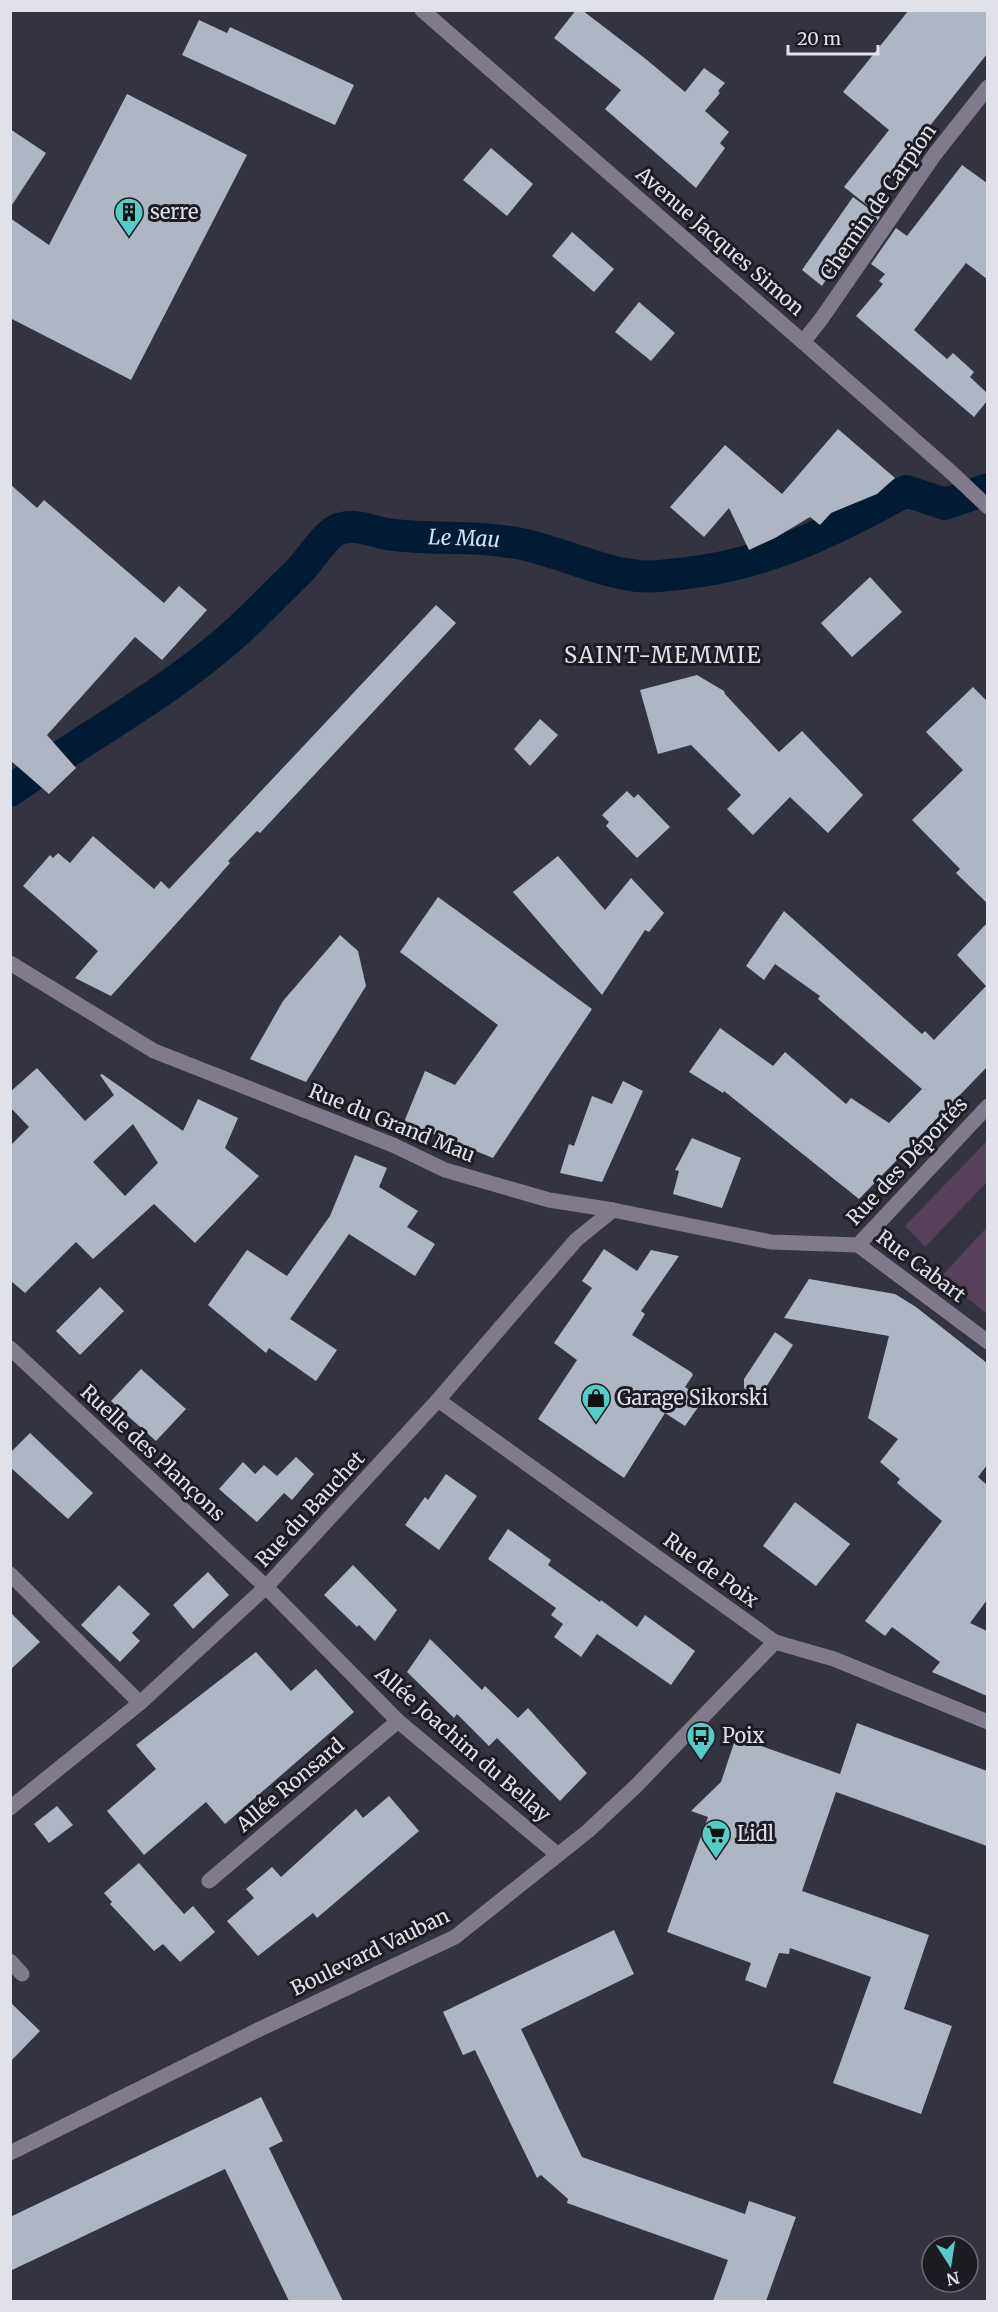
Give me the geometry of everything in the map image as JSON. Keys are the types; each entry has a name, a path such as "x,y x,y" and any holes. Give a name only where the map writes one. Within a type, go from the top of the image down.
{"street":[{"name":"Avenue Jacques Simon","path":"422,10 952,473 987,507"},
{"name":"Chemin de Carpion","path":"803,342 935,154 987,87"},
{"name":"Rue du Grand Mau","path":"10,963 154,1051 393,1145 445,1170 549,1200 613,1210 771,1242 858,1245"},
{"name":"Rue des Déportés","path":"858,1245 987,1106"},
{"name":"Rue du Bauchet","path":"10,1808 140,1703 266,1587 438,1400 576,1240 613,1210"},
{"name":"Rue Cabart","path":"858,1245 987,1342"},
{"name":"Ruelle des Plançons","path":"10,1348 266,1587"},
{"name":"Rue de Poix","path":"438,1400 775,1642 834,1659 987,1722"},
{"path":"10,1574 140,1703"},
{"name":"Allée Joachim du Bellay","path":"266,1587 398,1721 558,1855"},
{"name":"Boulevard Vauban","path":"10,2153 260,2029 455,1937 558,1855 636,1786 775,1642"},
{"name":"Allée Ronsard","path":"209,1881 398,1721"},
{"path":"10,1961 22,1974"}],"shaded area":[{"path":"987,1141 987,1182 925,1247 905,1226"},
{"path":"987,1227 987,1314 941,1277"}],"building":[{"path":"576,10 582,10 685,92 704,68 725,83 705,111 729,132 720,143 725,148 696,188 605,109 621,90 554,38"},
{"path":"909,10 987,10 987,54 867,205 844,187 889,130 843,92"},
{"path":"199,20 227,33 230,27 354,85 335,125 182,55"},
{"name":"serre","path":"127,94 247,155 131,380 10,318 10,218 49,245"},
{"path":"10,129 46,153 10,208"},
{"path":"491,148 533,184 507,216 463,180"},
{"path":"962,165 987,183 987,279 966,263 914,330 947,359 953,353 974,372 970,377 987,393 987,401 974,417 856,316 883,284 879,281 885,274 871,264 896,228 907,236"},
{"path":"853,197 880,217 855,252 847,246 822,286 802,270"},
{"path":"572,232 614,269 594,292 552,256"},
{"path":"639,302 675,333 651,361 615,332"},
{"path":"838,429 895,478 877,494 831,513 820,525 810,517 775,538 749,550 729,508 704,537 670,507 725,445 782,494"},
{"path":"10,484 37,508 44,500 164,603 179,586 207,610 162,660 135,637 47,735 76,768 49,794 10,760"},
{"path":"870,577 902,612 852,657 821,623"},
{"path":"436,605 456,623 260,833 257,831 228,861 230,863 111,996 75,978 98,951 23,886 50,855 53,858 58,853 70,863 93,836 154,889 161,881 169,889"},
{"path":"697,675 724,691 779,752 802,731 863,795 828,833 790,797 753,835 727,809 741,795 691,745 658,754 640,690"},
{"path":"973,687 987,701 987,903 956,873 960,869 912,820 963,770 926,732"},
{"path":"540,719 558,735 530,766 514,749"},
{"path":"627,791 634,798 638,794 670,827 637,858 606,826 609,822 602,815"},
{"path":"558,856 605,910 631,878 664,913 649,932 645,930 602,995 513,892"},
{"path":"438,897 592,1009 493,1158 404,1122 425,1071 455,1085 498,1025 400,952"},
{"path":"784,911 922,1034 925,1031 934,1040 986,986 957,955 987,923 987,1067 859,1199 724,1091 723,1093 689,1072 720,1028 773,1066 785,1052 846,1104 851,1098 889,1123 922,1089 818,999 820,996 775,964 764,980 746,966"},
{"path":"340,935 358,951 366,986 306,1082 250,1059 283,1001"},
{"path":"37,1068 85,1121 114,1095 100,1075 102,1074 183,1131 198,1099 238,1118 225,1148 259,1176 195,1243 154,1204 93,1259 76,1242 25,1293 10,1280 10,1146 29,1127 10,1107 10,1092","holes":["133,1124 158,1163 125,1196 93,1162"]},
{"path":"623,1081 643,1091 602,1182 560,1173 569,1144 574,1146 592,1096 612,1104"},
{"path":"692,1138 741,1158 722,1208 673,1194 679,1171 675,1170"},
{"path":"355,1155 387,1168 379,1187 418,1211 407,1227 435,1244 415,1276 349,1234 290,1319 337,1350 316,1381 269,1348 266,1353 208,1305 247,1250 287,1276 330,1216"},
{"path":"604,1249 637,1271 651,1250 679,1256 641,1311 645,1314 632,1335 691,1372 693,1375 685,1387 703,1400 685,1426 665,1413 624,1478 538,1419 577,1360 554,1343 592,1288 582,1281"},
{"path":"809,1279 895,1294 916,1307 987,1363 987,1465 978,1477 987,1485 987,1600 970,1623 987,1631 987,1696 932,1672 940,1662 892,1627 885,1636 865,1621 942,1521 897,1483 900,1479 880,1462 898,1439 868,1418 889,1336 784,1318"},
{"path":"100,1287 124,1311 80,1355 56,1331"},
{"path":"775,1332 793,1345 759,1398 744,1388 744,1379"},
{"path":"141,1369 186,1409 156,1441 111,1401"},
{"path":"30,1433 93,1493 68,1519 10,1467 10,1453"},
{"path":"296,1457 314,1474 292,1500 284,1493 257,1522 219,1489 243,1462 255,1474 264,1465 277,1476"},
{"path":"446,1474 477,1496 439,1550 405,1525 425,1497 428,1500"},
{"path":"795,1502 850,1544 816,1586 763,1546"},
{"path":"508,1529 551,1560 548,1565 637,1627 645,1615 695,1651 671,1685 597,1634 581,1657 554,1637 563,1624 551,1615 556,1608 488,1559"},
{"path":"353,1565 397,1610 375,1641 324,1595"},
{"path":"208,1572 229,1595 193,1629 173,1605"},
{"path":"119,1585 150,1614 132,1633 140,1641 120,1662 81,1625"},
{"path":"10,1612 40,1642 10,1670"},
{"path":"430,1639 482,1690 485,1686 518,1718 528,1708 587,1773 560,1801 497,1738 489,1746 457,1714 454,1718 407,1672"},
{"path":"256,1652 291,1691 316,1669 354,1712 225,1824 206,1802 144,1855 107,1811 156,1769 136,1745"},
{"path":"857,1723 987,1771 987,1846 836,1792 802,1891 929,1935 904,2009 952,2026 921,2114 833,2083 871,1977 790,1948 789,1954 779,1953 766,1988 745,1980 751,1963 667,1932 708,1817 691,1811 721,1782 736,1737 840,1774"},
{"path":"389,1796 419,1831 317,1918 313,1913 258,1956 227,1921 254,1898 246,1889 272,1867 281,1877 356,1809 363,1818"},
{"path":"57,1806 73,1825 49,1843 34,1824"},
{"path":"139,1863 184,1914 193,1906 215,1932 180,1962 163,1944 154,1951 110,1904 112,1902 104,1893"},
{"path":"614,1930 634,1974 521,2029 582,2157 745,2214 749,2201 796,2217 766,2301 713,2301 728,2260 567,2203 568,2199 541,2175 537,2178 475,2050 463,2055 443,2012"},
{"path":"10,2002 40,2031 10,2062"},
{"path":"261,2097 283,2141 269,2148 343,2301 289,2301 225,2169 10,2271 10,2217"}],"waterway":[{"name":"Le Mau","path":"10,791 156,694 212,653 263,607 301,569 325,540 339,529 354,527 394,535 510,542 623,574 653,577 710,570 769,555 825,533 906,491 945,504 988,489"}],"place":[{"name":"serre","path":"129,238"},
{"name":"Garage Sikorski","path":"596,1424"},
{"name":"Poix","path":"701,1762"},
{"name":"Lidl","path":"716,1860"}],"district":[{"name":"SAINT-MEMMIE","path":"663,655"}]}
